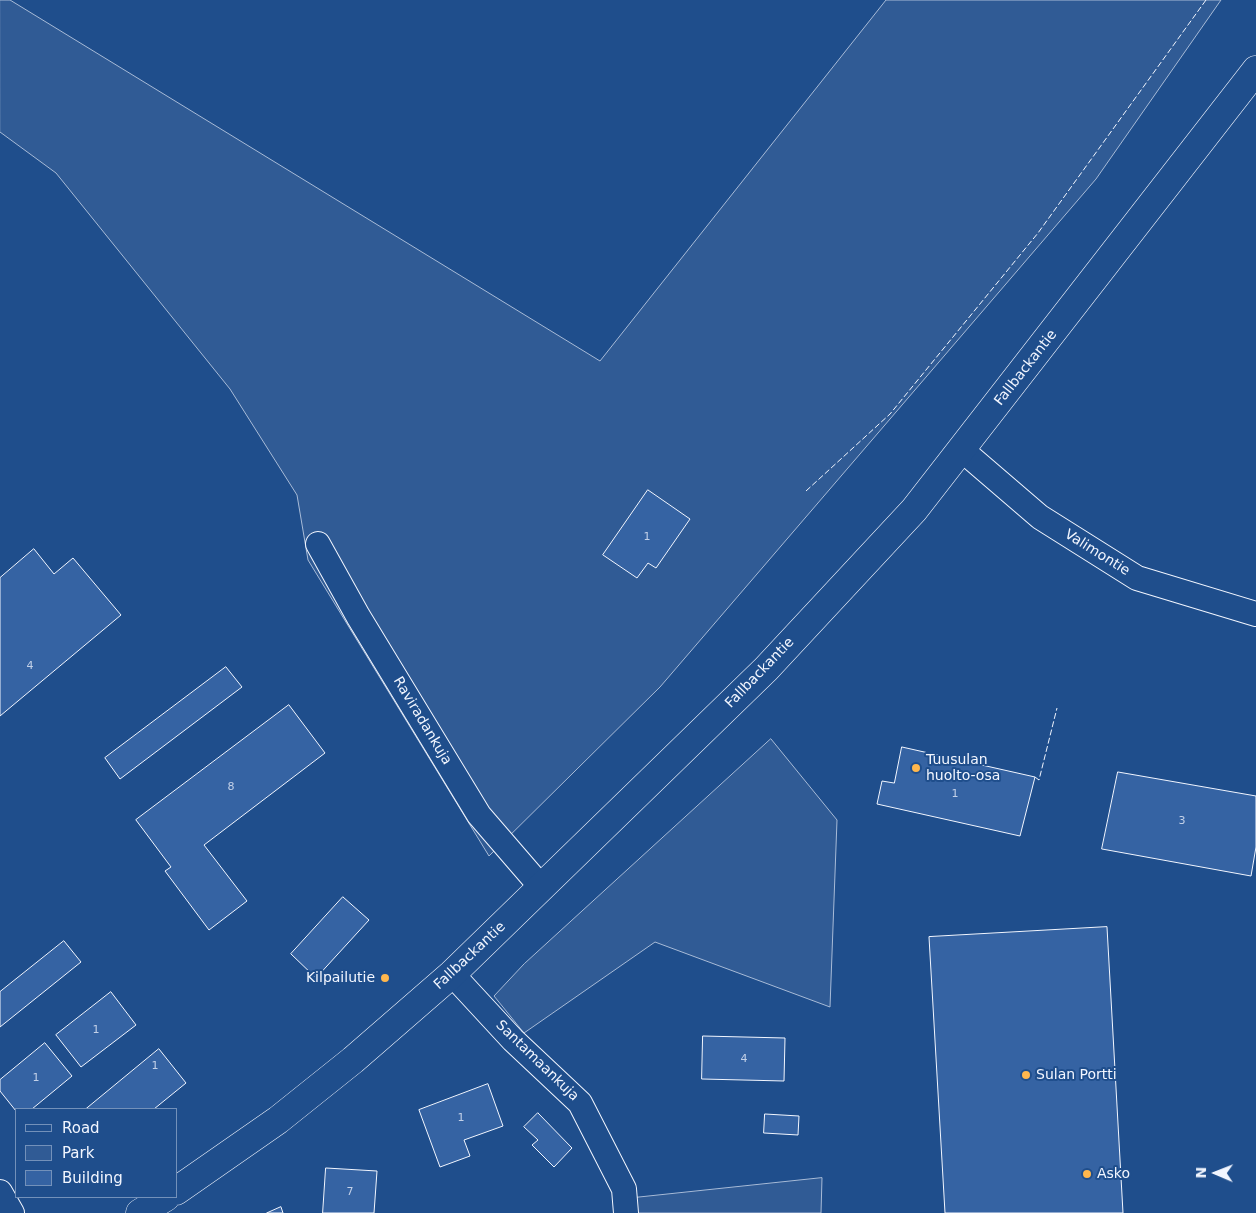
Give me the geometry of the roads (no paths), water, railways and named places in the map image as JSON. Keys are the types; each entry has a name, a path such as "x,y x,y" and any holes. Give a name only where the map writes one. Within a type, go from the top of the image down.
{"street":[{"name":"Fallbackantie","path":"178,1190 278,1120 353,1060 452,974 766,669 914,510 1256,70"},
{"name":"Valimontie","path":"962,450 1040,517 1137,578 1256,614"},
{"name":"Raviradankuja","path":"318,544 358,616 479,815 542,888"},
{"name":"Santamaankuja","path":"452,974 513,1040 580,1103 624,1189 626,1213"},
{"path":"0,1192 12,1213"},
{"path":"140,1213 164,1198"}],"place":[{"name":"Tuusulan huolto-osa","path":"916,768"},
{"name":"Kilpailutie","path":"385,978"},
{"name":"Sulan Portti","path":"1026,1075"},
{"name":"Asko","path":"1087,1174"}]}
